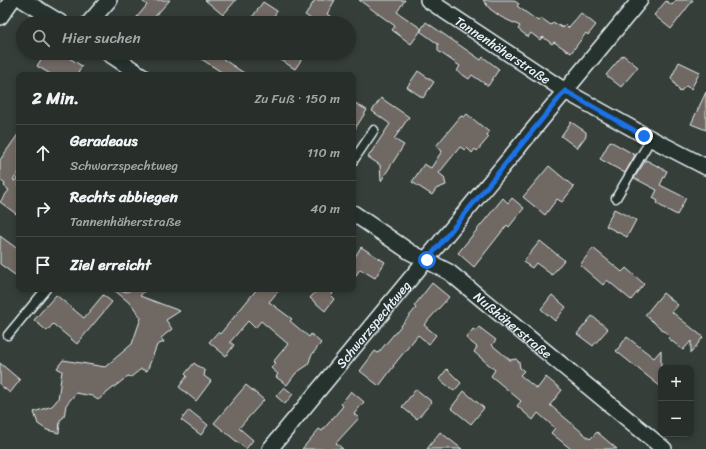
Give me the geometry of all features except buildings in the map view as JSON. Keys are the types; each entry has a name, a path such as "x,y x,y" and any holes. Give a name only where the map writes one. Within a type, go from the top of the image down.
{"street":[{"path":"0,17 12,0"},
{"path":"24,0 50,16"},
{"path":"95,16 109,0"},
{"name":"Tannenhäherstraße","path":"428,0 565,91 651,139 706,167"},
{"name":"Schwarzspechtweg","path":"274,447 640,0"},
{"path":"118,60 136,72"},
{"name":"Nußhäherstraße","path":"356,215 410,252 449,272 664,449"}],"lane":[{"path":"356,157 374,130"},
{"path":"616,198 651,139"},
{"path":"8,334 43,292"}],"route":[{"path":"427,260 565,91 644,136"}]}
